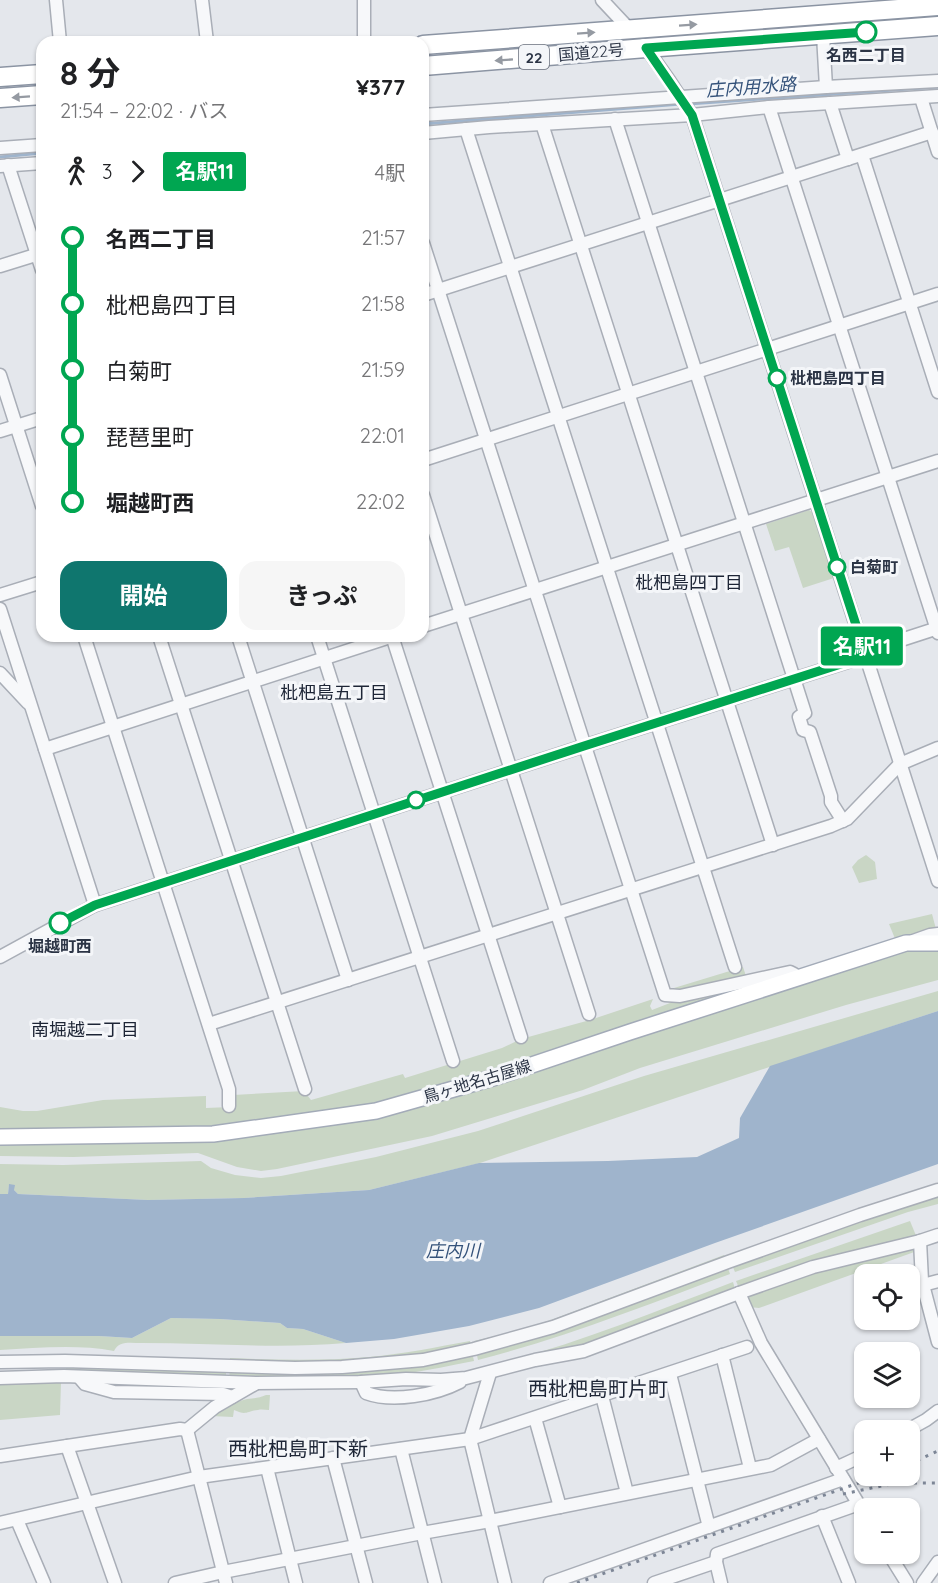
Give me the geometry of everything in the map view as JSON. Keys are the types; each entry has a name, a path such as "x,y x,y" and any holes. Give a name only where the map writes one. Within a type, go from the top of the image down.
{"highway":[{"name":"国道22号","path":"429,45 936,4"},
{"name":"国道22号","path":"429,66 938,26"},
{"path":"0,77 36,74"},
{"path":"0,98 36,95"}],"main road":[{"name":"鳥ヶ地名古屋線","path":"0,1137 213,1134 376,1111 496,1077 906,943 938,943"}],"street":[{"path":"56,0 59,36"},
{"path":"202,0 206,36"},
{"path":"364,0 364,36"},
{"path":"602,0 646,48 691,114 900,764 933,848 938,881"},
{"path":"823,35 826,87"},
{"path":"429,115 938,81"},
{"path":"429,132 938,96"},
{"path":"921,98 938,152"},
{"path":"830,103 848,159"},
{"path":"0,957 95,905 795,679 938,630 769,107"},
{"path":"615,119 795,679 805,712 799,717 803,730 810,732 831,802 843,821"},
{"path":"542,124 773,845"},
{"path":"466,129 735,967"},
{"path":"429,293 932,132"},
{"path":"0,148 36,145"},
{"path":"862,155 938,392"},
{"path":"36,163 4,166 36,246"},
{"path":"0,266 36,254"},
{"path":"429,262 665,995 680,996 790,972 796,978"},
{"path":"429,458 938,294"},
{"path":"0,375 36,488"},
{"path":"0,431 36,420"},
{"path":"429,624 938,461"},
{"path":"429,514 589,1014"},
{"path":"0,595 36,584"},
{"path":"0,609 95,905"},
{"path":"86,642 229,1089 229,1106"},
{"path":"161,642 305,1089"},
{"path":"240,642 348,980"},
{"path":"318,642 453,1061"},
{"path":"45,749 373,642"},
{"path":"394,642 521,1037"},
{"path":"0,673 31,706"},
{"path":"208,1024 843,821 900,764 938,748"},
{"path":"906,943 938,934"},
{"path":"0,1362 64,1361 295,1368 342,1367 423,1359 553,1327 750,1254 938,1190"},
{"path":"0,1378 78,1377 256,1383 466,1378 535,1360 584,1351 813,1267 938,1235"},
{"path":"920,1241 923,1285 935,1320 938,1342"},
{"path":"923,1285 938,1281"},
{"path":"739,1293 762,1343 855,1498"},
{"path":"0,1523 199,1477 470,1439 747,1347"},
{"path":"722,1355 750,1468"},
{"path":"490,1373 470,1439 505,1583"},
{"path":"670,1374 709,1527"},
{"path":"78,1377 85,1384 114,1392 224,1394 232,1397"},
{"path":"0,1456 180,1429 187,1430 214,1407 256,1383"},
{"path":"602,1396 627,1493"},
{"path":"920,1423 938,1411"},
{"path":"535,1418 560,1507"},
{"path":"187,1430 225,1577"},
{"path":"175,1583 225,1577 290,1559 771,1465 819,1439"},
{"path":"67,1446 115,1583"},
{"path":"401,1449 435,1583"},
{"path":"333,1458 366,1583"},
{"path":"550,1583 709,1527 840,1474 854,1463"},
{"path":"267,1467 296,1583"},
{"path":"721,1583 716,1562 717,1554 822,1516 854,1509"},
{"path":"822,1516 849,1583"},
{"path":"17,1520 44,1583"},
{"path":"654,1583 716,1562"},
{"path":"923,1583 938,1562"},
{"path":"895,1564 907,1583"}],"green space":[{"path":"809,510 812,512 834,578 803,588 789,547 775,551 766,524"},
{"path":"866,855 875,862 877,879 859,883 852,867"},
{"path":"932,914 936,929 896,941 889,924"},
{"path":"910,946 938,950 938,980 846,1005 640,1068 583,1090 432,1136 261,1171 237,1167 198,1153 73,1157 0,1156 0,1144 384,1114"},
{"path":"743,967 747,979 680,991 674,988"},
{"path":"785,975 493,1071 379,1104 211,1128 0,1132 0,1107 37,1111 103,1100 206,1096 206,1108 230,1107 233,1095 304,1091 311,1100 403,1074 405,1078 502,1048 521,1039 590,1020 653,999 650,1006 652,1010 670,1003"},
{"path":"938,991 938,1011 480,1163 369,1190 244,1198 148,1200 18,1194 9,1185 8,1194 0,1194 0,1164 63,1165 201,1161 211,1168 235,1175 261,1178 376,1157 478,1131 644,1076"},
{"path":"938,1194 938,1204 908,1212 735,1272 731,1263"},
{"path":"910,1221 917,1238 739,1288 736,1281"},
{"path":"909,1248 917,1251 881,1264 854,1264 854,1274 759,1308 749,1307 746,1299 751,1293 814,1271"},
{"path":"724,1255 726,1259 550,1325 476,1346 474,1341 551,1320"},
{"path":"727,1265 730,1274 574,1331 478,1360 476,1351"},
{"path":"733,1282 735,1289 596,1342 480,1371 443,1376 554,1348"},
{"path":"171,1318 280,1323 287,1328 303,1329 346,1343 269,1346 130,1343 119,1345 114,1351 71,1347 0,1350 0,1336 132,1338"},
{"path":"470,1341 471,1346 375,1362 230,1363 230,1358 300,1360 369,1357"},
{"path":"472,1352 474,1361 371,1378 296,1380 229,1378 230,1369"},
{"path":"66,1364 226,1369 226,1378 66,1373"},
{"path":"61,1382 60,1415 0,1420 0,1385"},
{"path":"270,1395 269,1410 244,1413 234,1410 233,1417 211,1416 238,1402"}],"water":[{"name":"庄内川","path":"938,1011 938,1164 539,1308 469,1326 394,1339 346,1343 303,1329 287,1328 280,1323 171,1318 132,1338 0,1336 0,1194 8,1194 9,1184 15,1185 14,1190 18,1194 148,1200 244,1198 369,1190 479,1163 697,1157 739,1138 740,1118 770,1066"}],"waterway":[{"name":"庄内用水路","path":"688,104 938,87"},
{"name":"庄内用水路","path":"429,124 681,104"},
{"name":"庄内用水路","path":"0,157 36,154"}],"railway":[{"path":"920,1459 938,1451"},
{"path":"843,1494 896,1483 938,1483"},
{"path":"577,1583 854,1485"}],"bus line":[{"name":"名駅11","path":"60,923 95,905 866,656 692,115 646,48 866,32"}],"place":[{"name":"名西二丁目","path":"866,32"},
{"name":"枇杷島四丁目","path":"777,378"},
{"name":"白菊町","path":"837,567"},
{"name":"堀越町西","path":"60,923"}],"district":[{"name":"枇杷島四丁目","path":"689,582"},
{"name":"枇杷島五丁目","path":"334,692"},
{"name":"南堀越二丁目","path":"85,1029"},
{"name":"西枇杷島町片町","path":"598,1388"},
{"name":"西枇杷島町下新","path":"298,1448"}]}
